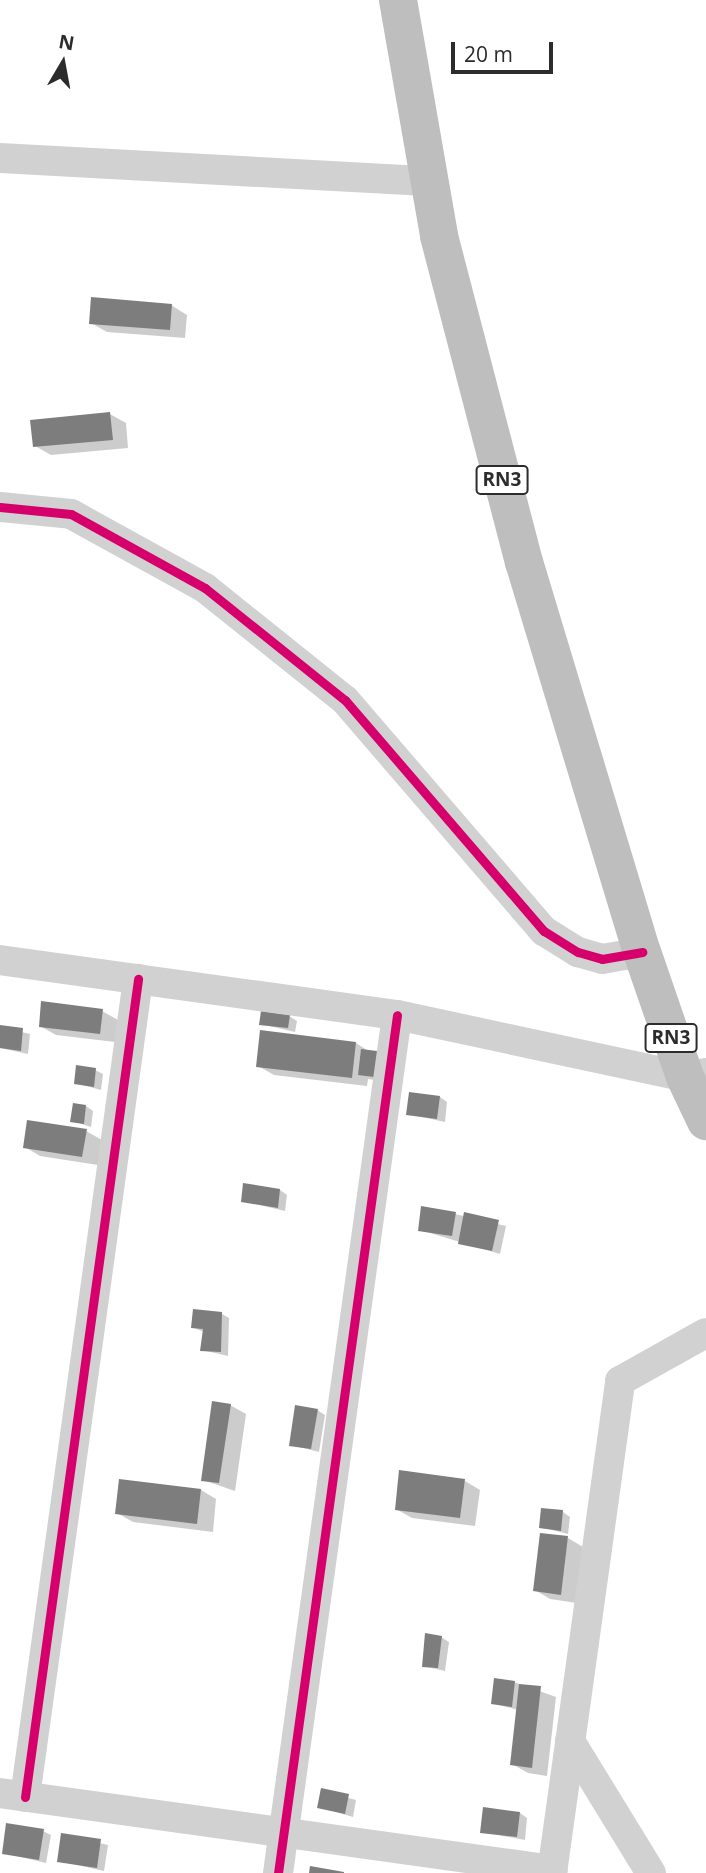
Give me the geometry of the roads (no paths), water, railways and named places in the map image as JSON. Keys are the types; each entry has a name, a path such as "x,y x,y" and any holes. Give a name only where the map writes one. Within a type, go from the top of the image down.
{"highway":[{"name":"RN3","path":"398,0 439,236 524,562 642,952 695,1075 706,1121"}],"street":[{"path":"0,158 430,181"},
{"path":"0,508 71,514 205,588 345,700 544,931 578,952 602,959 642,952"},
{"path":"0,960 397,1015 695,1075"},
{"path":"138,979 12,1795 552,1872 620,1381 706,1333"},
{"path":"278,1873 397,1015"},
{"path":"570,1741 651,1873"}]}
